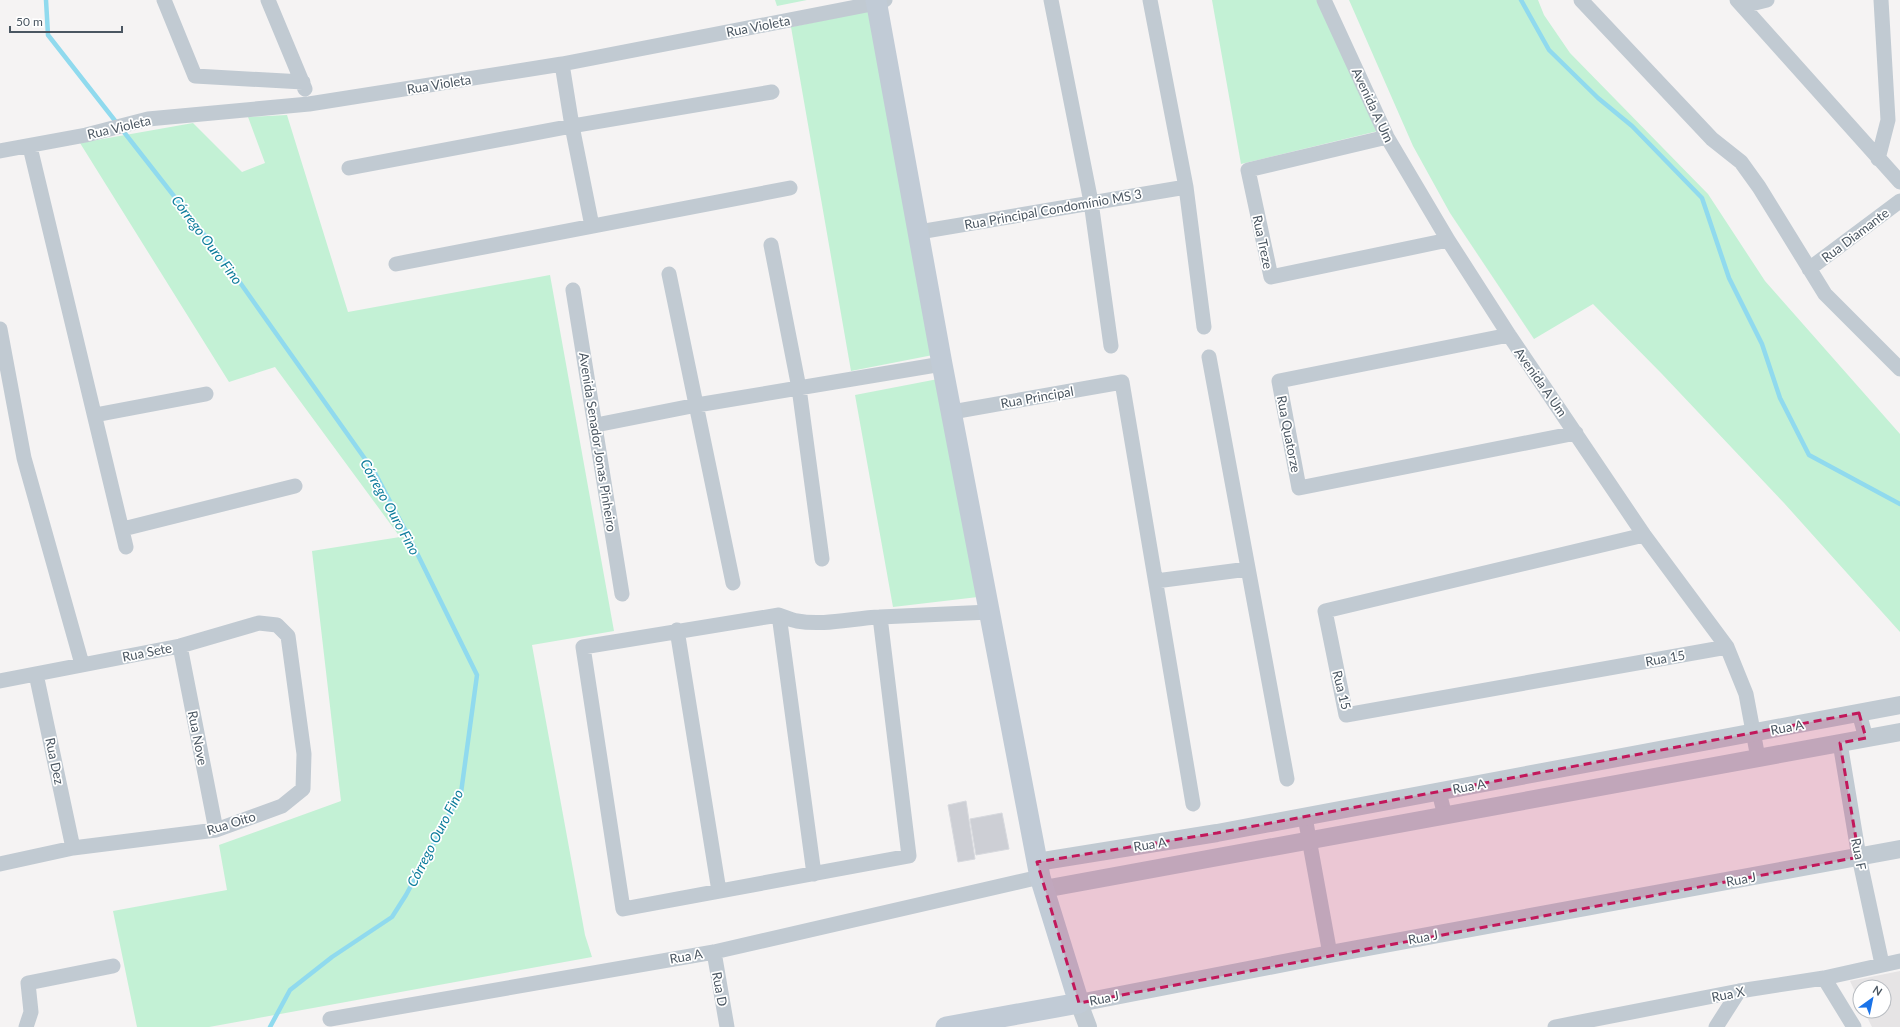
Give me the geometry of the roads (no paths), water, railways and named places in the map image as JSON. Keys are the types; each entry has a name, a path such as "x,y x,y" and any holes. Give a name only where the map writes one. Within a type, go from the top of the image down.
{"main road":[{"path":"880,1 942,364 1040,876 1079,1002"},
{"name":"Rua J","path":"946,1027 1079,1002"}],"street":[{"path":"164,0 195,76 303,82"},
{"path":"268,0 303,82 309,104"},
{"path":"1051,0 1091,202 1111,346"},
{"path":"1150,0 1186,187 1204,327"},
{"name":"Avenida A Um","path":"1324,0 1388,137 1448,240 1509,335 1644,534 1726,647 1746,694 1758,758"},
{"path":"1581,0 1712,140 1741,162 1759,187 1825,294 1900,369"},
{"path":"1740,3 1767,0"},
{"path":"1878,159 1888,120 1882,0"},
{"name":"Rua Violeta","path":"1,148 30,147 148,119 309,104 562,64 880,1"},
{"path":"1740,3 1900,182"},
{"path":"562,64 572,126 592,226"},
{"path":"349,168 572,126 772,92"},
{"name":"Rua Treze","path":"1388,137 1248,170 1271,277 1448,240"},
{"path":"30,147 123,529 126,547"},
{"name":"Rua Principal Condomínio MS 3","path":"919,232 1186,187"},
{"path":"396,264 790,188"},
{"name":"Rua Diamante","path":"1810,269 1900,201"},
{"path":"771,245 799,388 822,559"},
{"path":"669,274 733,583"},
{"name":"Avenida Senador Jonas Pinheiro","path":"573,290 596,425 622,594"},
{"path":"0,332 24,458 82,664"},
{"name":"Rua Quatorze","path":"1509,335 1279,381 1299,488 1576,433"},
{"path":"1209,357 1287,779"},
{"path":"596,425 697,405 942,364"},
{"name":"Rua Principal","path":"952,412 1122,382 1156,580"},
{"path":"95,415 206,394"},
{"path":"123,529 295,486"},
{"name":"Rua 15","path":"1644,534 1325,611 1346,715 1726,647"},
{"path":"1193,804 1156,580 1248,569"},
{"path":"880,617 910,856 623,909 583,647 678,630 779,615 797,621 819,622 880,617 990,612"},
{"path":"779,615 814,874"},
{"name":"Rua Sete","path":"0,681 180,646 260,623 277,625 288,636"},
{"path":"678,630 720,891"},
{"name":"Rua Oito","path":"0,864 73,848 216,830 282,806 303,789 304,754 288,636"},
{"name":"Rua Nove","path":"180,646 216,830"},
{"name":"Rua Dez","path":"36,674 73,848"},
{"name":"Rua A","path":"330,1019 714,952 1217,834 1900,706"},
{"path":"1859,713 1866,738"},
{"name":"Rua A","path":"1040,876 1309,840 1900,732"},
{"name":"Rua F","path":"1840,743 1858,857 1882,964"},
{"path":"1439,792 1445,816"},
{"path":"1305,817 1330,954"},
{"name":"Rua J","path":"1079,1002 1330,954 1900,849"},
{"name":"Rua D","path":"714,952 727,1027"},
{"name":"Rua X","path":"1556,1027 1589,1024 1739,991 1824,978 1900,961"},
{"path":"26,1027 32,1012 28,983 113,966"},
{"path":"1824,978 1853,1026"},
{"path":"1716,1027 1739,991"},
{"path":"1079,1002 1088,1027"}],"waterway":[{"name":"Córrego Ouro Fino","path":"46,0 48,35 224,260 375,473 412,543 477,675 461,793 406,895 392,917 332,957 290,990 270,1027"},
{"path":"1521,0 1549,50 1598,98 1632,126 1702,198 1729,278 1762,344 1780,398 1809,455 1900,504"}]}
